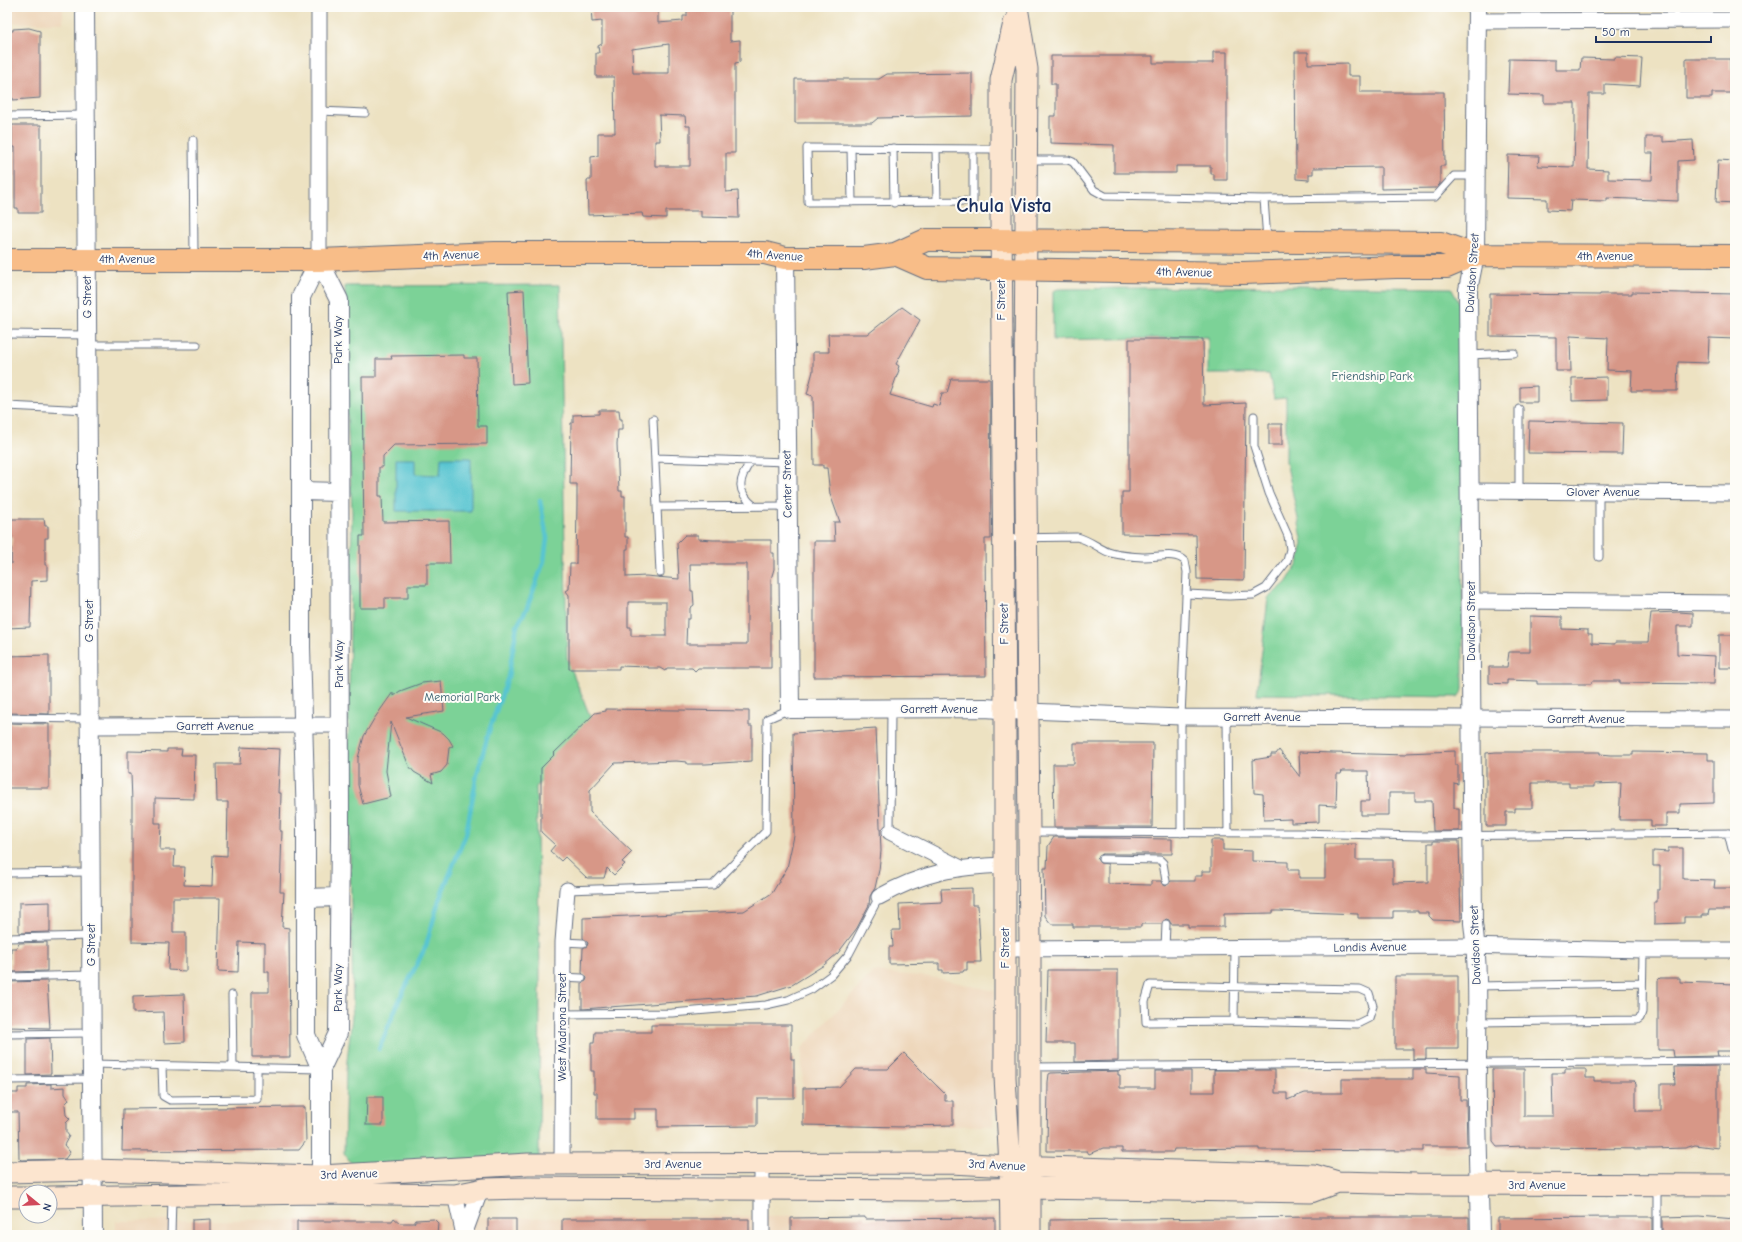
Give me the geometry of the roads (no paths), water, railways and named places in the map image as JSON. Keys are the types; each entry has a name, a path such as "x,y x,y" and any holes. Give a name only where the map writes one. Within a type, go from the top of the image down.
{"main road":[{"name":"F Street","path":"1017,11 1002,80 1001,149 1005,710 1005,1077 1020,1167 1031,1188 1030,1235"},
{"name":"F Street","path":"1011,1235 1010,1188 1020,1167 1030,1067 1025,269 1027,69 1017,11"},
{"name":"4th Avenue","path":"7,260 319,260 494,254 765,253 785,258 864,258 894,254 926,240 1441,243 1474,255 1735,256"},
{"name":"4th Avenue","path":"894,254 927,268 1243,273 1396,267 1447,267 1474,255"},
{"name":"3rd Avenue","path":"58,1197 172,1195 562,1164 951,1163 1020,1167 1314,1174 1338,1182 1480,1185 1735,1185"},
{"path":"531,1188 557,1172 562,1164"},
{"name":"3rd Avenue","path":"7,1172 92,1170 321,1184 455,1195 484,1189 531,1188 936,1190 1031,1188 1312,1192 1338,1182"},
{"path":"7,1197 18,1197"}],"street":[{"name":"G Street","path":"85,7 93,1235"},
{"name":"Park Way","path":"319,7 319,260 301,297 302,491 300,647 306,824 306,1035 321,1069 321,1184"},
{"path":"1477,14 1735,20"},
{"name":"Davidson Street","path":"1477,14 1474,255 1468,290 1471,491 1473,924 1477,946 1478,1022 1476,1063 1480,1235"},
{"name":"Center Street","path":"785,258 790,709"},
{"name":"Park Way","path":"319,260 339,300 338,1033 321,1069"},
{"path":"302,491 338,492"},
{"name":"Glover Avenue","path":"1471,491 1735,493"},
{"path":"1471,601 1735,603"},
{"name":"Garrett Avenue","path":"790,709 1005,710 1227,718 1735,719"},
{"name":"Garrett Avenue","path":"90,722 303,726 339,725"},
{"path":"890,832 959,868"},
{"path":"879,897 902,884 939,871 1005,865"},
{"name":"West Madrona Street","path":"562,1164 562,977 567,890"},
{"path":"306,898 338,897"},
{"name":"Landis Avenue","path":"1005,949 1030,947 1234,949 1477,946 1643,950 1735,950"},
{"path":"762,1163 762,1235"},
{"path":"464,1235 478,1197 484,1189"},
{"path":"455,1195 464,1235"}],"lane":[{"path":"320,111 365,113"},
{"path":"7,116 86,115"},
{"path":"193,140 194,260"},
{"path":"973,149 973,201 894,203 808,202 807,148 1001,149"},
{"path":"851,148 852,202"},
{"path":"893,148 894,203"},
{"path":"936,149 937,201"},
{"path":"1025,161 1068,160 1073,162 1094,190 1105,196 1264,199 1435,198 1454,176 1475,176"},
{"path":"1264,199 1267,243"},
{"path":"7,334 87,340 197,345"},
{"path":"1469,355 1514,353"},
{"path":"7,406 88,410"},
{"path":"1519,409 1520,492"},
{"path":"1187,594 1229,596 1253,595 1266,588 1287,561 1290,549 1288,536 1269,493 1254,446 1254,416"},
{"path":"653,419 660,574"},
{"path":"655,458 787,462"},
{"path":"751,461 744,472 740,488 743,497 754,506"},
{"path":"1599,492 1600,557"},
{"path":"657,507 788,506"},
{"path":"1003,538 1077,537 1086,539 1108,552 1116,554 1144,557 1177,556 1182,558 1186,564 1187,594 1181,717 1181,832"},
{"path":"567,890 713,885 766,831 767,719 790,709"},
{"path":"890,832 891,709"},
{"path":"7,718 90,722"},
{"path":"1227,718 1228,833"},
{"path":"1028,832 1473,835 1732,832 1732,849"},
{"path":"1102,859 1160,860 1164,863 1166,881"},
{"path":"7,873 91,872"},
{"path":"562,1014 672,1013 766,1006 788,1000 812,989 831,975 849,954 879,897"},
{"path":"1166,924 1166,948"},
{"path":"7,938 91,936"},
{"path":"563,942 583,943"},
{"path":"1234,949 1234,1021"},
{"path":"1478,1022 1637,1020 1640,1018 1642,1012 1643,950"},
{"path":"7,977 91,975"},
{"path":"562,977 582,978"},
{"path":"1477,986 1642,983"},
{"path":"1150,985 1234,985 1360,989 1369,994 1373,1006 1369,1018 1357,1024 1234,1021 1146,1022 1145,1002 1150,985"},
{"path":"232,995 233,1067"},
{"path":"7,1034 92,1033"},
{"path":"1030,1067 1735,1061"},
{"path":"162,1066 163,1096 170,1100 258,1099 257,1068"},
{"path":"7,1080 162,1066 321,1069"},
{"path":"1657,1185 1657,1235"},
{"path":"171,1235 172,1195"}],"water":[{"path":"441,458 471,458 471,511 396,511 396,459 415,459 415,474 440,475"}],"waterway":[{"path":"379,1049 400,998 426,946 439,900 466,834 477,774 490,728 508,677 517,626 527,608 544,561 547,538 540,501"}],"district":[{"name":"Chula Vista","path":"1004,205"}],"park label":[{"name":"Friendship Park","path":"1372,376"},
{"name":"Memorial Park","path":"462,697"}]}
